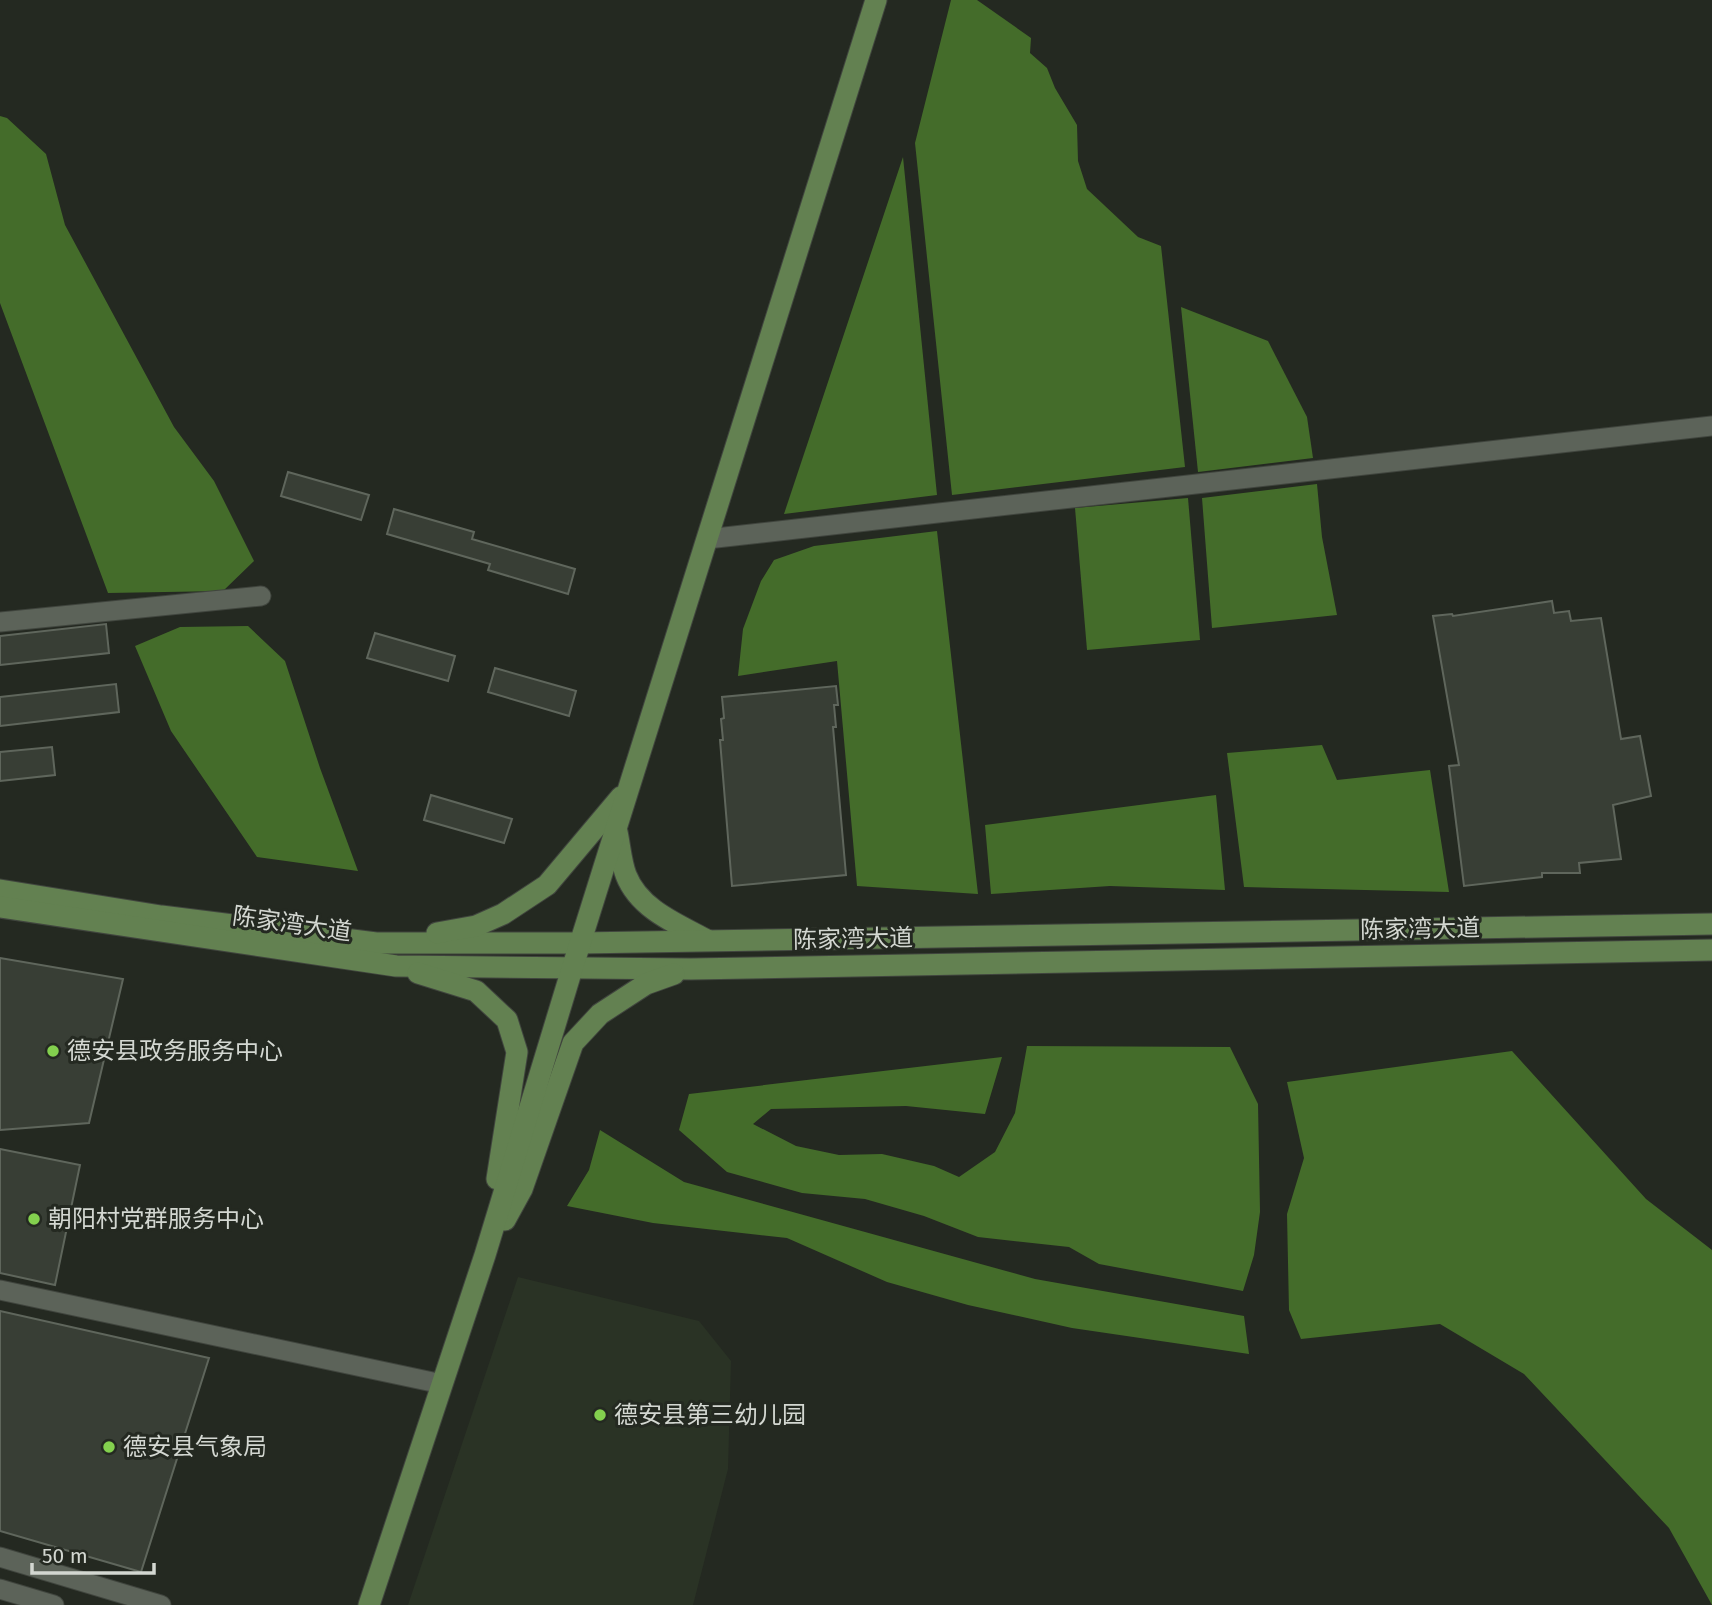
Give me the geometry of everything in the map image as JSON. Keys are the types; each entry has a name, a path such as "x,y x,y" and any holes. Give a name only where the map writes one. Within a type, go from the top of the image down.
{"main road":[{"path":"369,1605 485,1255 580,943 876,0"},
{"path":"376,943 476,926 503,914 547,885 629,787"},
{"path":"616,828 626,876 641,898 663,918 708,941"},
{"name":"陈家湾大道","path":"0,890 160,916 376,943 580,943 1712,924"},
{"name":"陈家湾大道","path":"0,908 396,966 691,969 1712,950"},
{"path":"396,966 476,991 507,1020 517,1052 485,1255"},
{"path":"485,1255 522,1189 573,1043 600,1014 646,984 691,969"}],"street":[{"path":"707,539 1712,426"},
{"path":"0,622 261,596"},
{"path":"0,1290 442,1384"},
{"path":"0,1557 161,1605"},
{"path":"0,1589 54,1605"}],"shaded area":[{"path":"951,0 977,0 1031,38 1030,53 1047,68 1055,88 1077,125 1078,161 1087,189 1138,237 1161,246 1185,467 952,495 915,143"},
{"path":"0,116 7,118 46,154 65,225 174,427 214,481 254,561 223,591 108,593 0,303"},
{"path":"903,157 937,495 784,514"},
{"path":"1181,307 1268,341 1307,417 1313,458 1198,472"},
{"path":"1317,484 1322,537 1337,615 1212,628 1202,498"},
{"path":"1188,498 1200,640 1087,650 1075,508"},
{"path":"937,531 978,894 857,886 837,661 738,676 743,629 761,581 774,560 814,546"},
{"path":"248,626 285,661 358,871 257,857 171,731 135,646 180,627"},
{"path":"1322,745 1337,780 1430,770 1449,892 1244,887 1227,753"},
{"path":"1216,795 1225,890 1110,886 991,894 985,825"},
{"path":"1027,1046 1230,1047 1258,1104 1260,1212 1254,1255 1243,1291 1099,1264 1069,1247 978,1237 924,1216 865,1199 802,1193 727,1172 679,1130 689,1094 1002,1057 985,1114 906,1106 771,1109 753,1124 796,1146 839,1155 882,1154 934,1166 959,1177 995,1152 1015,1113"},
{"path":"1512,1051 1646,1199 1712,1250 1712,1605 1669,1528 1524,1374 1440,1324 1301,1339 1289,1310 1287,1214 1304,1158 1287,1082"},
{"path":"600,1130 684,1182 1035,1279 1244,1316 1249,1354 1072,1328 968,1305 887,1282 787,1238 653,1223 567,1206 589,1170"},
{"name":"德安县第三幼儿园","path":"518,1277 699,1321 731,1361 728,1469 693,1605 408,1605"}],"building":[{"path":"288,472 369,495 361,520 281,496"},
{"path":"394,509 474,532 472,539 575,569 568,594 488,570 490,564 387,534"},
{"path":"1552,601 1554,613 1569,611 1571,621 1601,618 1621,739 1640,736 1651,796 1613,805 1621,859 1579,863 1580,873 1542,873 1542,877 1464,886 1449,766 1459,765 1433,616 1453,616"},
{"path":"106,624 109,653 0,665 0,636"},
{"path":"375,633 455,656 448,681 367,658"},
{"path":"495,668 576,691 569,716 488,692"},
{"path":"116,684 119,712 0,726 0,697"},
{"path":"836,686 838,705 834,705 836,727 833,727 846,875 732,886 720,740 723,740 722,697"},
{"path":"52,747 55,775 0,781 0,752"},
{"path":"431,795 512,819 504,843 424,820"},
{"name":"德安县政务服务中心","path":"0,958 123,979 89,1123 0,1130"},
{"name":"朝阳村党群服务中心","path":"0,1149 80,1165 55,1285 0,1273"},
{"name":"德安县气象局","path":"0,1311 209,1358 141,1572 0,1531"}],"place":[{"name":"德安县政务服务中心","path":"53,1051"},
{"name":"朝阳村党群服务中心","path":"34,1219"},
{"name":"德安县第三幼儿园","path":"600,1415"},
{"name":"德安县气象局","path":"109,1447"}]}
